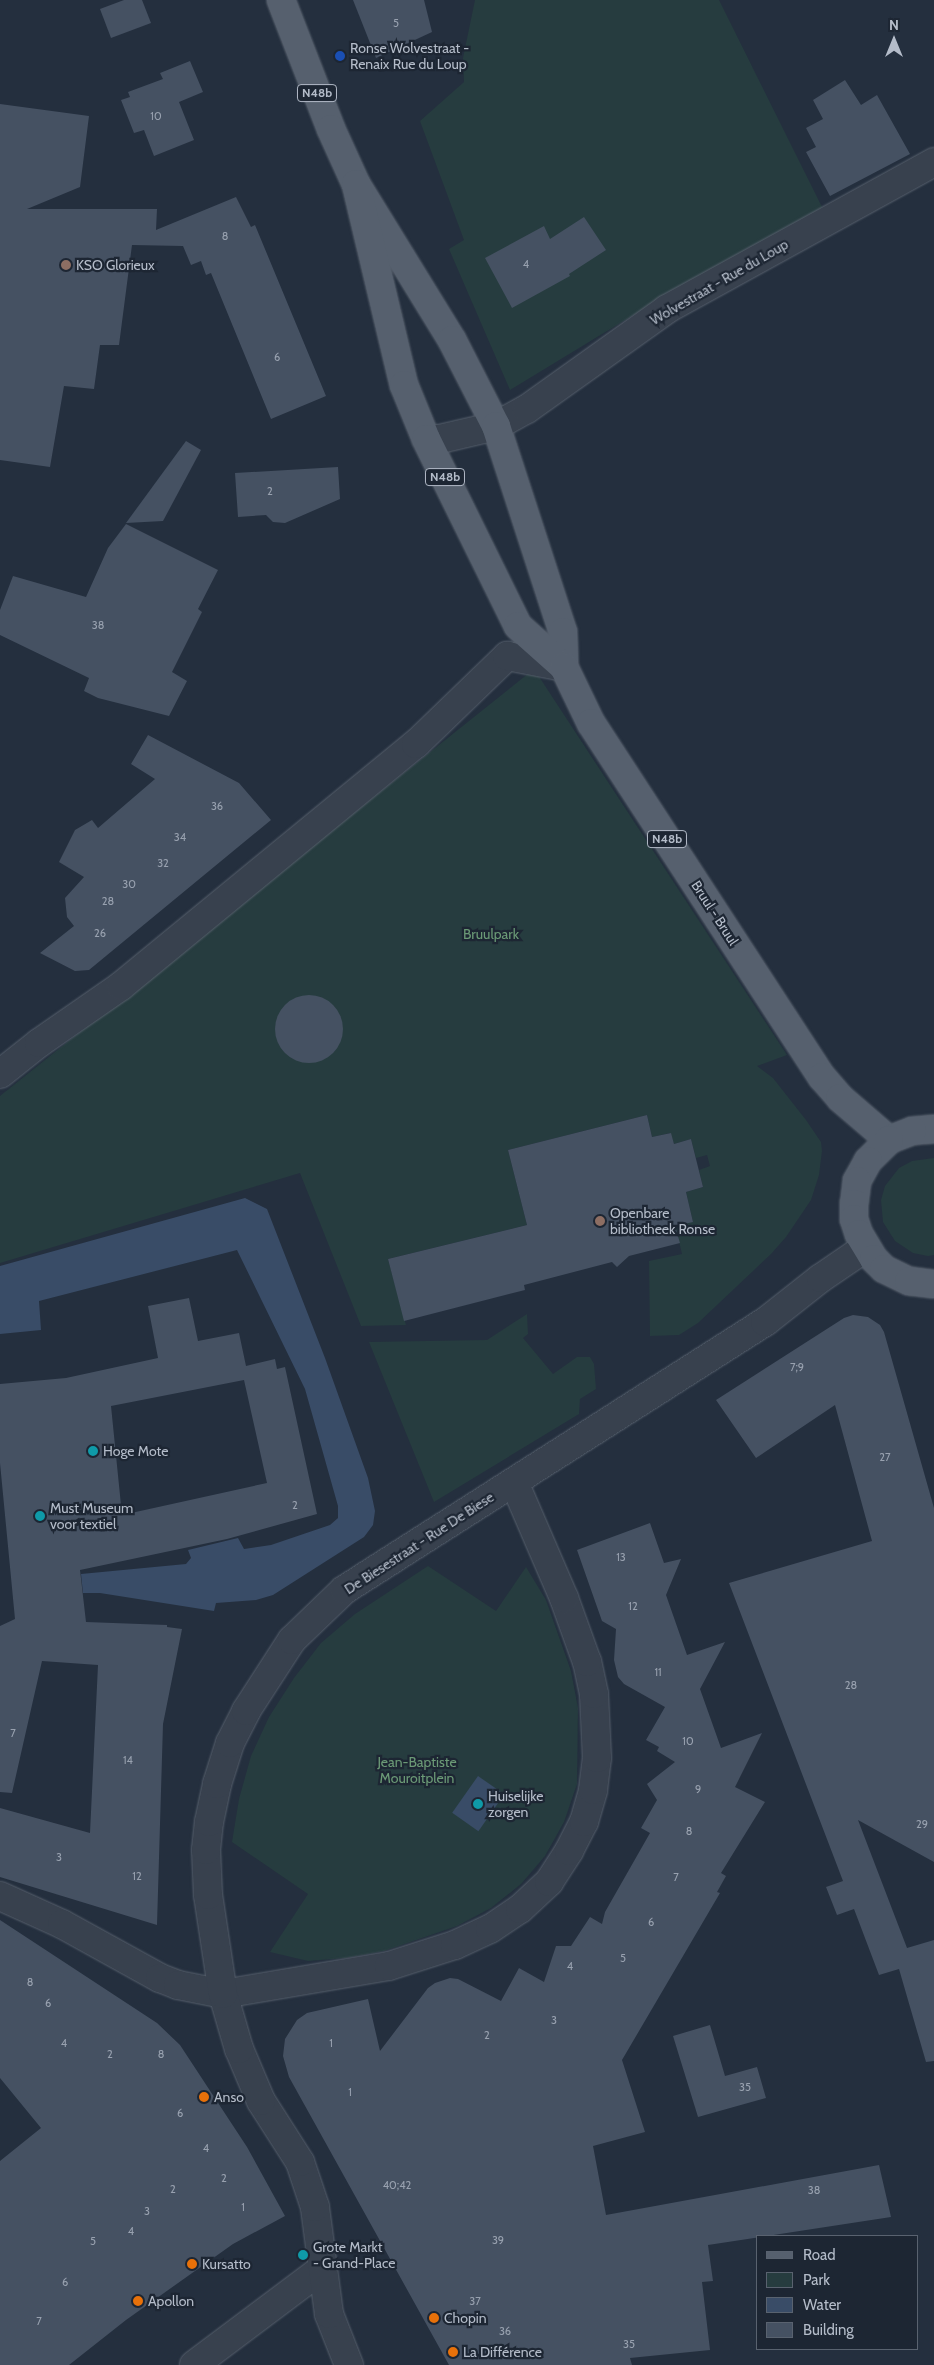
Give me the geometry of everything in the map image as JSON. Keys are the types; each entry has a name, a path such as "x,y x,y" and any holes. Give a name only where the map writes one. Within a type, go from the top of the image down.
{"main road":[{"name":"N48b","path":"281,0 331,129 356,184 452,340 496,426 563,632 564,667"},
{"name":"N48b","path":"356,184 404,385 426,439 518,626 564,667"},
{"name":"Bruul - Bruul","path":"564,667 590,723 822,1077 840,1098 889,1140"},
{"path":"934,1128 912,1131 889,1140 868,1161 857,1181 854,1204 854,1219 865,1248 884,1268 896,1276 916,1283 934,1284"}],"street":[{"name":"Wolvestraat - Rue du Loup","path":"426,439 440,439 496,426 527,409 667,309 934,162"},
{"path":"0,1074 39,1043 121,986 408,750 507,656 564,667"},
{"name":"De Biesestraat - Rue De Biese","path":"323,2268 315,2208 300,2162 261,2101 238,2049 223,1994 208,1895 206,1850 209,1822 217,1784 230,1744 246,1710 292,1640 344,1590 765,1322 821,1278 865,1248"},
{"path":"0,1896 62,1924 160,1978 178,1985 223,1994 389,1966 455,1945 490,1930 520,1909 549,1882 569,1851 584,1822 593,1790 598,1758 594,1694 587,1662 564,1598 514,1482"},
{"path":"194,2365 323,2268 329,2314 349,2365"}],"green space":[{"path":"475,0 719,0 823,209 635,314 510,390 449,249 464,240 420,121 464,82 463,58"},
{"name":"Bruulpark","path":"534,669 787,1055 757,1066 773,1078 806,1120 821,1142 822,1151 819,1175 811,1200 786,1237 771,1254 698,1323 679,1335 650,1336 649,1261 682,1254 674,1220 693,1222 686,1192 703,1187 699,1170 710,1166 707,1155 696,1158 691,1139 674,1144 670,1133 652,1137 647,1115 508,1150 527,1225 388,1259 406,1325 361,1326 300,1173 0,1263 0,1096"},
{"path":"934,1158 934,1255 928,1256 913,1253 895,1241 883,1222 881,1200 885,1186 899,1168 912,1161"},
{"path":"527,1314 528,1334 523,1338 553,1374 577,1357 590,1357 594,1364 596,1389 580,1399 579,1414 434,1502 369,1342 487,1340"},
{"name":"Jean-Baptiste Mouroitplein","path":"428,1566 496,1611 526,1567 546,1600 571,1671 578,1708 577,1784 564,1822 545,1856 521,1884 491,1908 457,1926 384,1951 346,1958 308,1961 270,1952 308,1894 232,1842 239,1799 251,1756 269,1717 294,1678 321,1643 355,1614"}],"water":[{"path":"245,1198 267,1209 325,1358 368,1478 375,1511 373,1525 364,1537 273,1595 256,1600 216,1603 214,1611 100,1593 83,1593 81,1574 186,1564 191,1558 188,1550 238,1538 244,1549 271,1545 330,1525 338,1518 338,1506 305,1389 237,1250 39,1301 41,1330 0,1334 0,1266"},
{"path":"478,1776 504,1794 478,1831 452,1813"}],"building":[{"path":"124,0 142,0 151,23 111,38 100,9"},
{"path":"353,0 424,0 432,32 376,58"},
{"path":"190,61 203,92 179,102 194,140 154,156 144,130 134,133 121,100 130,97 128,92 163,79 160,73"},
{"path":"845,80 861,105 877,95 910,154 830,196 806,152 816,147 806,128 823,119 813,100"},
{"path":"0,104 89,116 80,187 27,209 157,209 156,230 236,197 251,227 255,225 326,396 271,419 211,273 206,275 201,261 191,265 183,246 132,245 119,345 100,345 94,389 64,386 50,467 0,460"},
{"path":"584,217 606,250 569,274 570,276 512,308 485,258 544,226 550,239"},
{"path":"186,441 201,450 163,521 126,523"},
{"path":"338,467 340,499 285,523 273,522 266,515 238,517 235,473"},
{"path":"126,524 218,570 198,609 202,612 172,672 187,681 169,716 98,698 84,691 89,678 0,635 0,610 13,576 86,597 108,548"},
{"path":"148,735 239,783 271,820 89,970 75,971 40,953 74,926 67,917 65,898 84,877 59,862 75,830 92,820 98,828 155,779 131,764"},
{"path":"309,995 322,998 333,1005 340,1016 343,1029 340,1042 333,1053 322,1060 309,1063 296,1060 285,1053 278,1042 275,1029 278,1016 285,1005 296,998"},
{"name":"Openbare bibliotheek Ronse","path":"647,1115 652,1137 671,1133 674,1144 691,1139 703,1187 686,1192 693,1222 675,1226 680,1243 629,1256 617,1267 612,1262 524,1285 525,1290 404,1321 388,1259 527,1225 508,1150"},
{"path":"189,1298 198,1341 239,1333 246,1366 275,1359 277,1369 285,1367 317,1514 227,1539 80,1570 86,1622 167,1625 167,1627 182,1629 163,1724 157,1925 0,1877 0,1808 90,1833 98,1665 42,1661 12,1793 0,1792 0,1626 15,1619 0,1463 0,1384 66,1378 158,1358 148,1306","holes":["244,1380 267,1483 122,1515 111,1406"]},
{"path":"853,1315 868,1317 880,1325 884,1332 934,1508 934,1862 858,1820 907,1948 934,1940 934,2061 926,2062 899,1969 879,1975 854,1909 837,1915 826,1887 843,1881 729,1583 872,1541 835,1405 756,1458 716,1400 844,1318"},
{"path":"650,1523 664,1563 681,1559 666,1595 687,1655 725,1642 700,1689 721,1748 762,1733 735,1787 765,1802 721,1873 726,1876 717,1892 720,1893 622,2060 645,2132 593,2146 606,2215 879,2165 891,2217 773,2235 756,2235 756,2238 708,2245 713,2281 702,2282 710,2350 630,2358 632,2365 449,2365 289,2077 283,2056 285,2039 297,2020 307,2013 368,1999 380,2051 428,1988 435,1983 450,1978 458,1979 501,2001 519,1968 544,1982 556,1946 571,1946 590,1917 602,1924 605,1912 650,1833 641,1828 657,1800 647,1784 675,1762 657,1751 659,1747 646,1740 665,1707 624,1684 618,1677 614,1660 616,1629 602,1621 577,1550"},
{"path":"0,1920 157,2023 180,2045 247,2147 285,2216 233,2244 126,2320 69,2365 0,2365 0,2161 41,2128 0,2078"},
{"path":"710,2025 725,2076 757,2067 766,2098 698,2117 673,2036"}],"place":[{"name":"Ronse Wolvestraat - Renaix Rue du Loup","path":"340,56"},
{"name":"KSO Glorieux","path":"66,265"},
{"name":"Openbare bibliotheek Ronse","path":"600,1221"},
{"name":"Hoge Mote","path":"93,1451"},
{"name":"Must Museum voor textiel","path":"40,1516"},
{"name":"Huiselijke zorgen","path":"478,1804"},
{"name":"Anso","path":"204,2097"},
{"name":"Grote Markt - Grand-Place","path":"303,2255"},
{"name":"Kursatto","path":"192,2264"},
{"name":"Apollon","path":"138,2301"},
{"name":"Chopin","path":"434,2318"},
{"name":"La Différence","path":"453,2352"}]}
